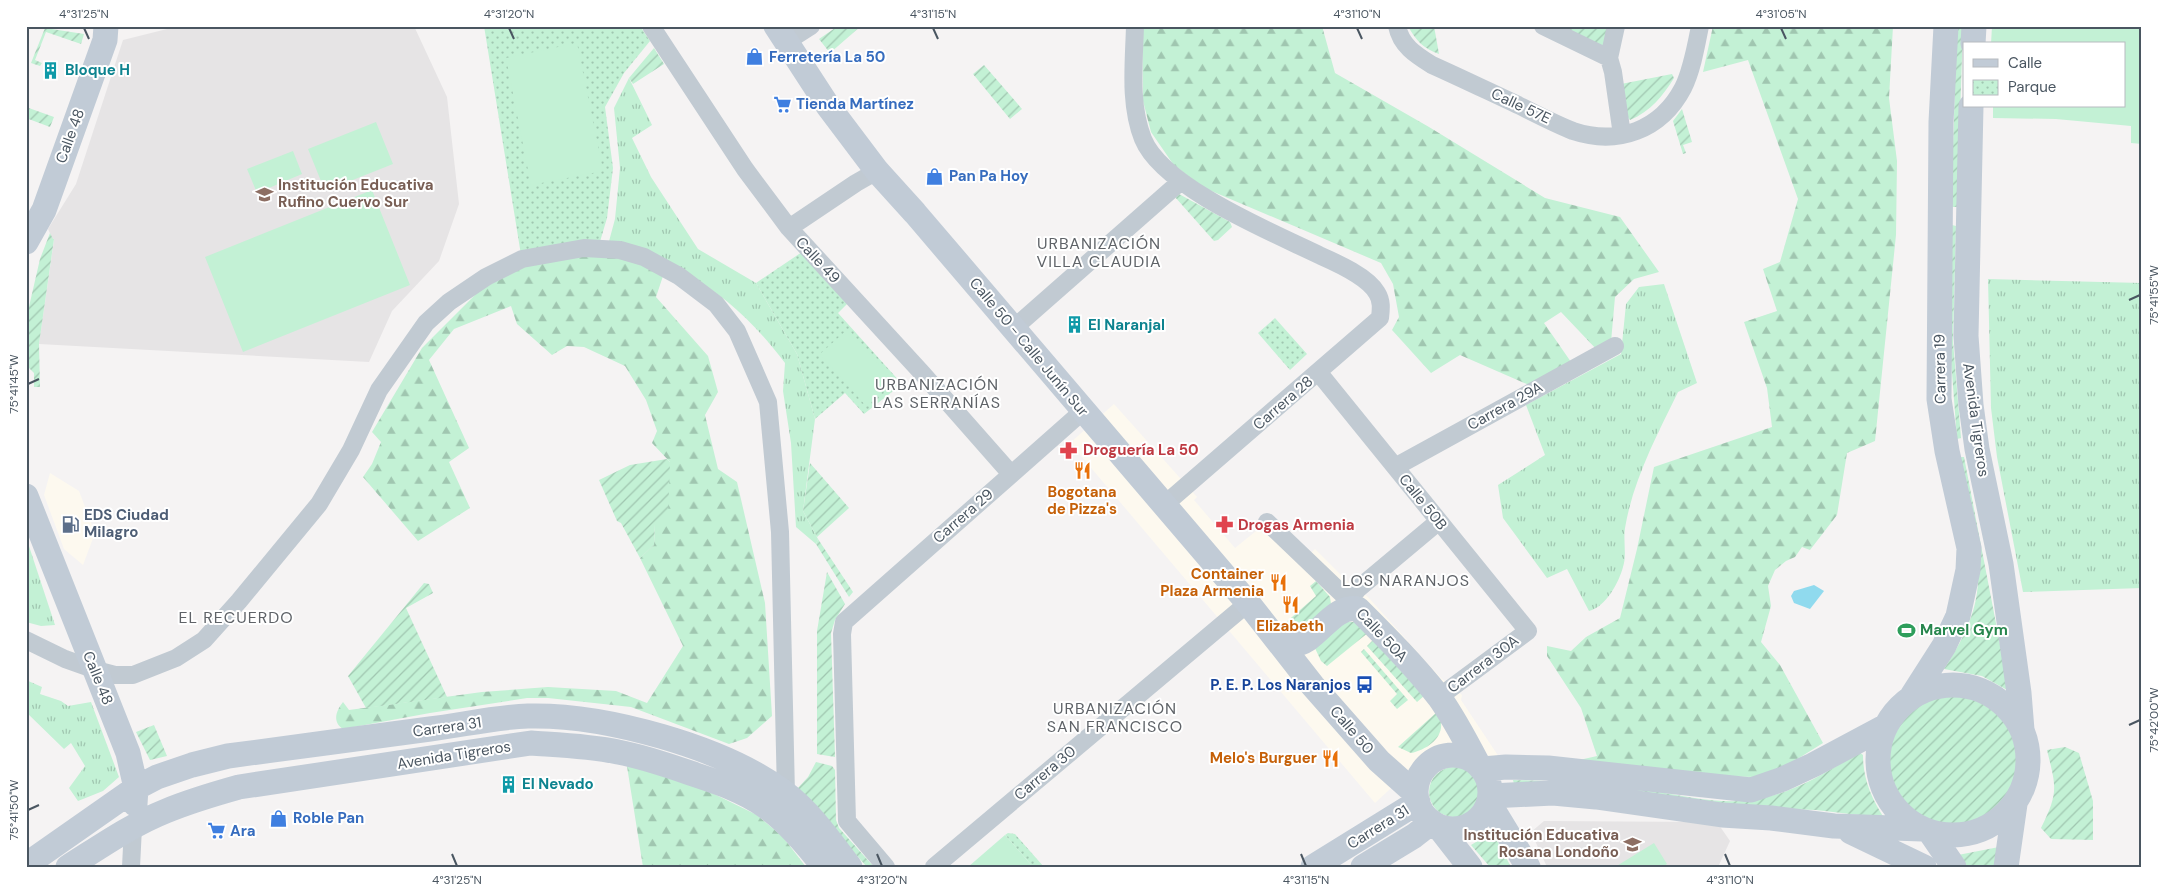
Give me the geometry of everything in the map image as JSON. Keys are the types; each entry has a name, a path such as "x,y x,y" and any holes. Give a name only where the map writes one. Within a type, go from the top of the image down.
{"main road":[{"name":"Calle 48","path":"26,242 44,210 105,40 106,26"},
{"name":"Carrera 19","path":"1912,696 1944,646 1958,616 1968,570 1969,548 1947,451 1940,399 1941,122 1946,26"},
{"path":"1973,42 1974,26"},
{"name":"Calle 50 - Calle Junín Sur","path":"781,34 828,106 877,171 1014,328 1248,603 1294,660"},
{"name":"Avenida Tigreros","path":"1971,108 1966,336 1971,405 2001,564 2019,692 2022,730"},
{"name":"Calle 48","path":"26,496 128,753 136,788 133,827"},
{"path":"1270,631 1286,642 1294,644 1303,641 1351,607"},
{"name":"Calle 50A","path":"1351,607 1391,643 1439,698 1480,767"},
{"name":"Calle 50","path":"1294,660 1313,686 1379,761 1417,798"},
{"path":"1954,867 1926,831 1899,813 1883,789 1877,762 1878,747 1886,726 1897,708 1912,696 1925,689 1940,685 1969,686 1996,698 2007,708 2022,730 2027,748 2028,767 2026,780 2015,804 2006,867"},
{"name":"Carrera 31","path":"26,864 136,788 166,774 228,756 527,716 590,720 652,734 702,750 734,764 763,778 786,794 804,810 850,867"},
{"path":"1480,767 1548,768 1751,790 1783,779 1813,765 1886,726"},
{"name":"Avenida Tigreros","path":"68,867 133,827 164,811 200,798 240,787 531,743 578,746 618,752 658,762 729,786 755,800 775,814 791,829 824,867"},
{"path":"1362,867 1435,824 1452,829 1465,827 1477,820 1489,799 1489,782 1480,767 1471,759 1456,754 1434,760 1427,765 1418,778 1417,798 1421,810 1435,824 1470,867"},
{"path":"1489,799 1518,794 1553,793 1588,796 1722,815 1771,818 1834,826 1926,831 1956,836 1973,833 1989,827 2015,804"},
{"path":"1509,833 1504,813 1510,800 1518,794"},
{"name":"Carrera 31","path":"1313,867 1417,798"},
{"path":"1489,799 1528,867"},
{"path":"1834,826 1862,835 1924,867"}],"street":[{"name":"Calle 49","path":"652,26 745,168 789,228 922,372 1011,474"},
{"path":"781,34 811,26"},
{"path":"1014,328 1180,182 1155,157 1144,141 1137,120 1133,88 1135,26"},
{"name":"Calle 57E","path":"1397,26 1402,41 1413,53 1432,65 1572,130 1602,136 1622,135 1639,131 1662,116 1671,106 1684,87 1700,26"},
{"path":"1543,26 1609,58"},
{"path":"1616,26 1609,58 1613,72 1622,135"},
{"path":"789,228 877,171"},
{"name":"Carrera 28","path":"1164,505 1319,373 1380,318 1382,304 1377,292 1349,270 1248,221 1180,182"},
{"path":"26,640 65,659 115,675 133,675 176,658 204,640 266,571 319,504 352,450 379,390 426,323 449,302 486,277 522,259 584,248 620,250 644,257 679,276 716,304 737,331 768,402 780,532 786,794"},
{"name":"Carrera 29A","path":"1395,466 1615,346"},
{"name":"Calle 50B","path":"1319,373 1528,632"},
{"name":"Carrera 29","path":"886,867 847,821 842,634 844,622 1083,411"},
{"path":"1351,607 1354,593 1359,588 1439,521"},
{"name":"Calle 50A","path":"1267,522 1351,607"},
{"name":"Carrera 30","path":"934,867 1248,603"},
{"name":"Carrera 30A","path":"1439,698 1528,632"},
{"name":"Calle 48","path":"131,867 133,827"}],"shaded area":[{"name":"Institución Educativa Rufino Cuervo Sur","path":"179,26 414,26 447,97 459,204 439,261 392,311 369,362 39,344 54,240 48,229 76,184 123,40"},
{"path":"1114,404 1197,497 1194,500 1235,548 1261,527 1258,523 1270,513 1311,553 1315,549 1348,582 1368,597 1441,678 1462,695 1461,700 1501,760 1455,744 1436,747 1423,756 1415,766 1375,803 1070,443"},
{"path":"50,473 79,491 95,533 83,565 64,549 44,495"},
{"name":"Institución Educativa Rosana Londoño","path":"1544,821 1702,822 1719,825 1730,841 1718,867 1547,867 1531,832"}],"green space":[{"path":"484,26 640,26 650,41 624,73 605,107 613,168 607,218 599,245 521,255"},
{"path":"838,26 861,26 830,53 819,39"},
{"path":"1142,26 1322,26 1335,73 1429,127 1545,198 1620,217 1659,272 1634,279 1615,297 1611,342 1598,351 1561,312 1544,323 1571,362 1529,385 1460,355 1431,373 1392,330 1399,317 1393,284 1381,263 1202,187 1173,164 1151,132 1143,101"},
{"path":"1408,26 1434,26 1439,54 1420,43"},
{"path":"1560,26 1612,26 1607,42 1602,47"},
{"path":"1713,26 1893,26 1889,98 1897,161 1896,235 1875,441 1847,453 1837,515 1810,550 1802,547 1795,557 1786,561 1775,570 1768,586 1771,606 1761,642 1780,665 1823,743 1783,768 1755,777 1711,776 1575,761 1597,756 1581,708 1547,656 1547,646 1571,651 1586,637 1620,618 1654,467 1772,427 1767,388 1744,322 1777,311 1763,269 1780,262 1798,199 1748,60 1703,72"},
{"path":"1958,26 1963,26 1957,207 1951,207 1956,54"},
{"path":"1992,26 2142,26 2142,144 2131,143 2131,126 2056,119 1993,118 1993,108 2126,108 2126,42 1991,42"},
{"path":"45,28 84,34 81,44 46,32 35,60 42,63 40,66 31,63"},
{"path":"577,43 603,171 531,185 506,58"},
{"path":"654,48 664,64 633,84 629,78"},
{"path":"984,65 1022,109 1010,119 973,74"},
{"path":"1672,74 1674,78 1655,103 1630,120 1627,116 1621,84"},
{"path":"629,78 652,125 632,138 651,177 698,249 756,283 797,354 815,419 803,511 818,539 816,544 796,527 791,443 783,391 785,363 763,336 739,312 698,281 655,261 608,245 615,219 620,168 614,108"},
{"path":"26,107 54,117 50,127 26,118"},
{"path":"1682,109 1692,142 1683,145 1686,153 1683,154 1673,121"},
{"path":"376,122 393,164 325,191 308,149"},
{"path":"293,151 302,174 257,193 247,169"},
{"path":"372,190 410,285 243,352 205,257"},
{"path":"1179,194 1230,222 1232,227 1218,240 1214,241 1175,197"},
{"path":"1952,225 1956,226 1953,341 1961,438 1957,439 1949,333"},
{"path":"50,233 54,239 39,344 40,387 34,387 34,373 26,365 28,311 40,259"},
{"path":"805,250 849,302 838,313 902,384 864,414 845,393 815,419 797,354 756,283"},
{"path":"582,252 641,261 663,276 656,297 708,356 718,392 705,415 718,469 737,482 765,603 772,716 747,738 729,744 631,707 548,698 527,698 343,729 337,723 336,716 343,702 349,710 482,692 548,687 616,691 647,703 683,646 640,558 654,545 655,524 670,462 652,443 657,431 646,400 625,366 584,347 567,346 552,355 517,324 511,306 454,329 429,360 469,448 449,462 470,508 418,541 363,477 372,464 381,442 372,432 422,348 488,282 524,265"},
{"path":"1988,279 2142,283 2142,588 2023,592 1997,457 1991,408"},
{"path":"1664,284 1697,383 1678,392 1662,425 1640,475 1629,510 1625,528 1625,553 1621,573 1611,593 1601,605 1589,611 1567,569 1547,578 1503,518 1498,485 1545,455 1526,405 1621,354 1626,304 1639,287"},
{"path":"1275,318 1307,354 1290,370 1258,333"},
{"path":"848,329 894,382 866,406 820,354"},
{"path":"1958,457 1964,457 2009,691 1982,676 1944,669 1967,628 1975,605 1978,581 1976,556"},
{"path":"667,459 670,462 668,517 655,524 654,545 640,558 621,523 617,521 599,480 630,465"},
{"path":"810,463 849,508 817,537 803,511"},
{"path":"26,537 55,625 41,626 26,622"},
{"path":"818,539 853,592 849,597 816,544"},
{"path":"827,572 845,604 835,620 831,633 835,757 817,754 817,631"},
{"path":"1316,581 1330,597 1331,604 1309,623 1296,628 1290,628 1284,624 1316,596 1310,586"},
{"path":"424,583 429,584 433,593 406,608 447,697 366,708 348,676"},
{"path":"1344,622 1354,622 1369,632 1327,666 1321,661 1314,646"},
{"path":"1373,640 1424,696 1417,702 1367,646"},
{"path":"1364,649 1408,700 1397,709 1390,701 1397,694 1361,652"},
{"path":"26,680 42,687 40,694 61,701 68,706 91,702 119,777 103,791 78,801 69,788 85,766 71,743 64,749 26,712"},
{"path":"1953,696 1966,697 1978,701 1998,715 2012,735 2016,747 2016,773 2012,785 1998,805 1978,819 1966,823 1953,824 1940,823 1928,819 1908,805 1894,785 1890,773 1889,760 1890,747 1894,735 1908,715 1928,701 1940,697"},
{"path":"1437,712 1441,727 1436,739 1431,744 1411,753 1398,747"},
{"path":"154,725 167,756 150,760 136,732"},
{"path":"2065,747 2079,753 2093,801 2093,840 2051,839 2041,828 2051,806 2054,789 2047,750"},
{"path":"1859,752 1863,755 1864,772 1869,788 1884,818 1816,810 1724,807 1514,784 1513,780 1599,785 1714,800 1752,800 1795,788"},
{"path":"626,760 712,793 757,815 783,837 806,867 643,867"},
{"path":"816,762 832,766 835,770 836,820 839,828 874,867 867,867 797,789 808,777"},
{"path":"1449,767 1459,767 1472,774 1479,787 1479,797 1472,810 1459,817 1449,817 1440,813 1433,806 1429,797 1429,787 1433,778 1440,771"},
{"path":"1008,833 1015,834 1044,867 1033,867 1005,835"},
{"path":"1493,833 1511,867 1490,867 1471,845"},
{"path":"1005,835 1033,867 968,867"},
{"path":"1654,843 1667,864 1662,867 1615,867"},
{"path":"1999,847 1997,867 1967,867 1958,855"}],"water":[{"path":"1814,585 1824,591 1810,609 1794,603 1791,596 1794,591"}],"place":[{"name":"Ferretería La 50","path":"755,57"},
{"name":"Bloque H","path":"51,70"},
{"name":"Tienda Martínez","path":"782,104"},
{"name":"Pan Pa Hoy","path":"935,176"},
{"name":"Institución Educativa Rufino Cuervo Sur","path":"264,194"},
{"name":"El Naranjal","path":"1074,325"},
{"name":"Droguería La 50","path":"1069,450"},
{"name":"Bogotana de Pizza's","path":"1082,471"},
{"name":"EDS Ciudad Milagro","path":"70,524"},
{"name":"Drogas Armenia","path":"1224,525"},
{"name":"Container Plaza Armenia","path":"1278,583"},
{"name":"Elizabeth","path":"1290,605"},
{"name":"Marvel Gym","path":"1906,630"},
{"name":"P. E. P. Los Naranjos","path":"1365,685"},
{"name":"Melo's Burguer","path":"1331,758"},
{"name":"El Nevado","path":"508,784"},
{"name":"Roble Pan","path":"279,818"},
{"name":"Ara","path":"216,831"},
{"name":"Institución Educativa Rosana Londoño","path":"1633,844"}],"district":[{"name":"URBANIZACIÓN VILLA CLAUDIA","path":"1099,252"},
{"name":"URBANIZACIÓN LAS SERRANÍAS","path":"937,393"},
{"name":"LOS NARANJOS","path":"1406,580"},
{"name":"EL RECUERDO","path":"236,617"},
{"name":"URBANIZACIÓN SAN FRANCISCO","path":"1115,717"}]}
